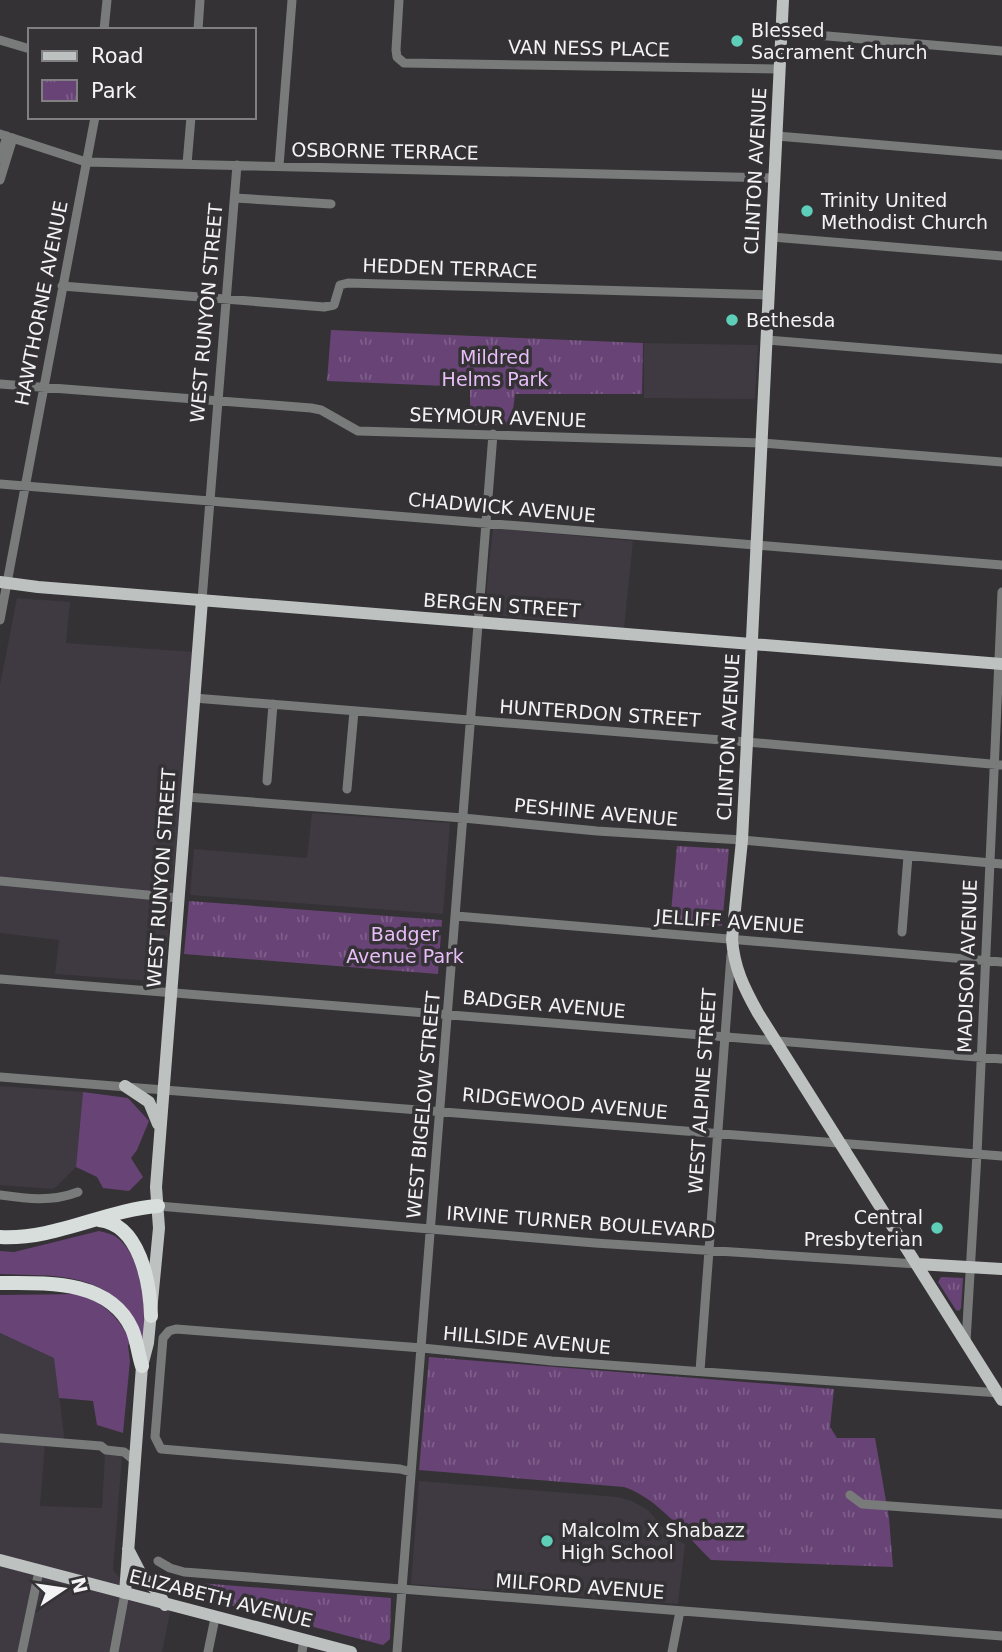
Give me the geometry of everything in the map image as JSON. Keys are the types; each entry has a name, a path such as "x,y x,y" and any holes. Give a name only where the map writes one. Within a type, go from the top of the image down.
{"highway":[{"path":"0,1237 41,1234 136,1209 158,1206"},
{"path":"97,1220 116,1225 135,1248 147,1281 150,1315"},
{"path":"0,1283 53,1284 90,1291 114,1306 132,1329 142,1366"},
{"path":"0,1290 62,1286"}],"main road":[{"name":"CLINTON AVENUE","path":"783,0 742,840 732,939 739,977 775,1040 1001,1396"},
{"name":"BERGEN STREET","path":"4,583 1001,664"},
{"name":"WEST RUNYON STREET","path":"125,1593 142,1366 147,1350 159,1228 156,1186 202,600"},
{"path":"125,1086 149,1102 160,1131"},
{"name":"IRVINE TURNER BOULEVARD","path":"917,1264 1002,1269"},
{"path":"127,1549 142,1576 159,1593 165,1605"},
{"name":"ELIZABETH AVENUE","path":"0,1560 215,1618 303,1646 351,1652"}],"street":[{"path":"104,28 107,0"},
{"path":"198,28 200,0"},
{"path":"279,166 292,0"},
{"name":"VAN NESS PLACE","path":"399,0 396,50 399,59 404,63 779,69"},
{"path":"781,32 1002,51"},
{"path":"0,40 28,48"},
{"name":"HAWTHORNE AVENUE","path":"0,620 4,583 95,119"},
{"path":"187,164 191,119"},
{"path":"0,159 7,136"},
{"path":"0,180 7,136"},
{"name":"OSBORNE TERRACE","path":"7,136 86,162 774,178"},
{"path":"777,136 1002,155"},
{"name":"WEST RUNYON STREET","path":"202,600 237,166"},
{"path":"235,198 331,204"},
{"path":"772,237 1002,256"},
{"name":"HEDDEN TERRACE","path":"62,286 329,307 336,302 340,285 348,283 769,295"},
{"path":"767,340 1002,359"},
{"name":"SEYMOUR AVENUE","path":"0,384 311,408 321,410 358,431 762,443 1002,462"},
{"name":"WEST BIGELOW STREET","path":"397,1652 493,434"},
{"name":"CHADWICK AVENUE","path":"0,484 1002,565"},
{"name":"MADISON AVENUE","path":"966,1342 989,863 998,765 1002,592"},
{"name":"HUNTERDON STREET","path":"194,698 998,765"},
{"path":"267,780 273,704"},
{"path":"348,789 354,710"},
{"name":"PESHINE AVENUE","path":"186,797 597,831 742,840 1002,864"},
{"path":"902,932 908,856"},
{"path":"0,881 179,898"},
{"name":"JELLIFF AVENUE","path":"456,916 1002,961"},
{"name":"WEST ALPINE STREET","path":"700,1371 732,939"},
{"name":"BADGER AVENUE","path":"0,979 1002,1059"},
{"name":"RIDGEWOOD AVENUE","path":"0,1077 1002,1156"},
{"path":"0,1195 47,1199 63,1198 78,1192"},
{"name":"IRVINE TURNER BOULEVARD","path":"158,1206 430,1230 917,1264"},
{"name":"HILLSIDE AVENUE","path":"411,1472 166,1451 159,1447 155,1437 162,1341 169,1331 422,1348 552,1361 1001,1396"},
{"path":"0,1438 101,1446 106,1450 124,1452 135,1461"},
{"path":"850,1495 862,1504 1002,1514"},
{"name":"MILFORD AVENUE","path":"158,1561 184,1572 1002,1636"},
{"path":"22,1652 39,1571"},
{"path":"114,1652 125,1593"},
{"path":"672,1652 680,1611"},
{"path":"208,1652 215,1618"}],"shaded area":[{"path":"644,343 758,345 755,399 644,398"},
{"path":"493,528 633,541 624,629 484,614"},
{"path":"17,598 70,602 66,643 194,652 164,982 55,974 59,940 0,933 0,685"},
{"path":"312,813 450,823 443,914 190,895 194,849 307,858"},
{"path":"0,1086 83,1092 76,1167 56,1187 52,1189 0,1185"},
{"path":"0,1333 55,1358 65,1445 45,1444 40,1506 102,1508 105,1454 122,1457 113,1570 133,1593 172,1603 162,1652 0,1652"},
{"name":"Malcolm X Shabazz High School","path":"419,1481 618,1497 632,1501 648,1510 672,1538 685,1544 678,1604 411,1584"}],"green space":[{"name":"Mildred Helms Park","path":"331,330 643,343 642,394 515,394 511,426 470,425 470,387 327,381"},
{"path":"677,846 729,849 722,926 670,923"},
{"name":"Badger Avenue Park","path":"189,901 442,920 438,974 184,954"},
{"path":"83,1092 128,1098 149,1121 131,1158 143,1177 129,1191 103,1188 97,1177 76,1167"},
{"path":"99,1231 115,1236 132,1256 143,1299 143,1340 120,1303 94,1285 63,1277 0,1274 0,1251 14,1252"},
{"path":"941,1277 963,1278 959,1311 938,1282"},
{"path":"80,1294 111,1313 131,1343 128,1345 130,1361 123,1433 97,1425 93,1401 59,1398 54,1358 0,1333 0,1295"},
{"path":"429,1357 834,1389 830,1427 837,1438 875,1438 889,1518 893,1567 711,1560 660,1508 624,1487 419,1470"},
{"path":"161,1580 391,1598 390,1639 383,1645 168,1589 156,1582"}],"place":[{"name":"Blessed Sacrament Church","path":"737,41"},
{"name":"Trinity United Methodist Church","path":"807,211"},
{"name":"Bethesda","path":"732,320"},
{"name":"Central Presbyterian","path":"937,1228"},
{"name":"Malcolm X Shabazz High School","path":"547,1541"}]}
